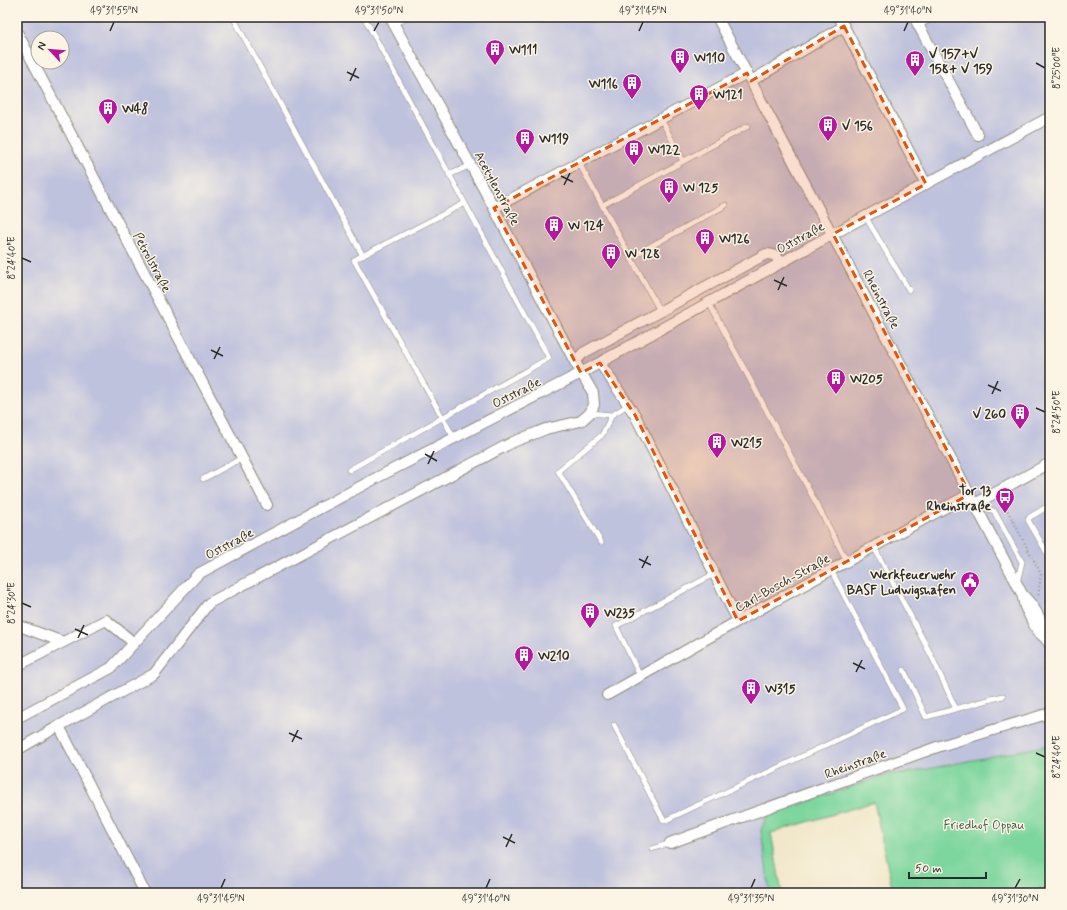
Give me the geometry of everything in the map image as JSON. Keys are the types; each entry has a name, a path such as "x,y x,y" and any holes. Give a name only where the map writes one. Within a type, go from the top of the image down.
{"street":[{"name":"Rheinstraße","path":"717,17 1022,594 1031,603 1035,619 1044,629 1048,641"},
{"path":"839,17 926,184"},
{"path":"929,17 916,20 978,135"},
{"name":"Acetylenstraße","path":"392,20 593,393 594,405 590,413"},
{"path":"494,208 661,119 749,77 844,26"},
{"name":"Petrolstraße","path":"17,32 267,505"},
{"name":"Oststraße","path":"17,718 111,668 198,574 375,479 600,363 865,216 1050,117"},
{"path":"575,362 583,353 766,254 772,254 777,257 781,263"},
{"path":"600,363 638,422 738,621"},
{"path":"17,750 154,674 209,603 513,442 546,429 581,422 590,413"},
{"path":"975,504 1050,463"},
{"name":"Carl-Bosch-Straße","path":"607,695 738,621 970,494"},
{"path":"17,666 106,620 134,643"},
{"path":"17,625 63,642"},
{"name":"Rheinstraße","path":"670,843 940,746 1050,713"},
{"path":"59,726 145,893"}],"lane":[{"path":"234,17 363,256"},
{"path":"349,470 549,358 364,17"},
{"path":"392,20 407,17"},
{"path":"661,119 683,161"},
{"path":"603,205 748,126"},
{"path":"579,163 660,312"},
{"path":"449,174 470,165"},
{"path":"454,438 354,260 465,203"},
{"path":"631,257 726,205"},
{"path":"865,216 909,290"},
{"path":"709,303 847,561"},
{"path":"601,542 558,471 602,435 612,415 628,405"},
{"path":"590,413 612,415"},
{"path":"203,479 242,458"},
{"path":"975,504 994,511 1022,562 1017,584"},
{"path":"1050,505 1030,517 1028,520 1050,558"},
{"path":"874,547 931,655 956,709"},
{"path":"614,725 664,820 903,709 831,570"},
{"path":"640,676 616,626 714,574"},
{"path":"904,670 926,717 1004,696"},
{"path":"652,849 670,843"}],"path":[{"path":"996,492 1001,498 1041,574 1038,598 1039,602"},
{"path":"1011,893 1050,886"}],"highlighted area":[{"path":"844,26 926,184 833,234 970,494 738,621 635,415 600,363 581,373 494,208 747,73 751,81"}],"shaded area":[{"path":"17,17 1050,17 1050,745 901,774 891,773 767,816 761,831 770,893 17,893"}],"green space":[{"name":"Friedhof Oppau","path":"1050,745 1050,893 893,893 874,802 771,833 782,893 770,893 761,830 767,816 891,773 902,774"}],"place":[{"name":"W111","path":"495,66"},
{"name":"W110","path":"680,74"},
{"name":"V 157+V 158+ V 159","path":"915,77"},
{"name":"W116","path":"632,100"},
{"name":"W121","path":"699,111"},
{"name":"W48","path":"108,125"},
{"name":"V 156","path":"828,142"},
{"name":"W119","path":"525,155"},
{"name":"W122","path":"634,166"},
{"name":"W 125","path":"669,204"},
{"name":"W 124","path":"554,242"},
{"name":"W126","path":"705,255"},
{"name":"W 128","path":"611,270"},
{"name":"W205","path":"836,395"},
{"name":"V 260","path":"1020,430"},
{"name":"W215","path":"717,459"},
{"name":"Tor 13 Rheinstraße","path":"1005,514"},
{"name":"Werkfeuerwehr BASF Ludwigshafen","path":"970,598"},
{"name":"W235","path":"590,629"},
{"name":"W210","path":"524,672"},
{"name":"W315","path":"751,705"}]}
